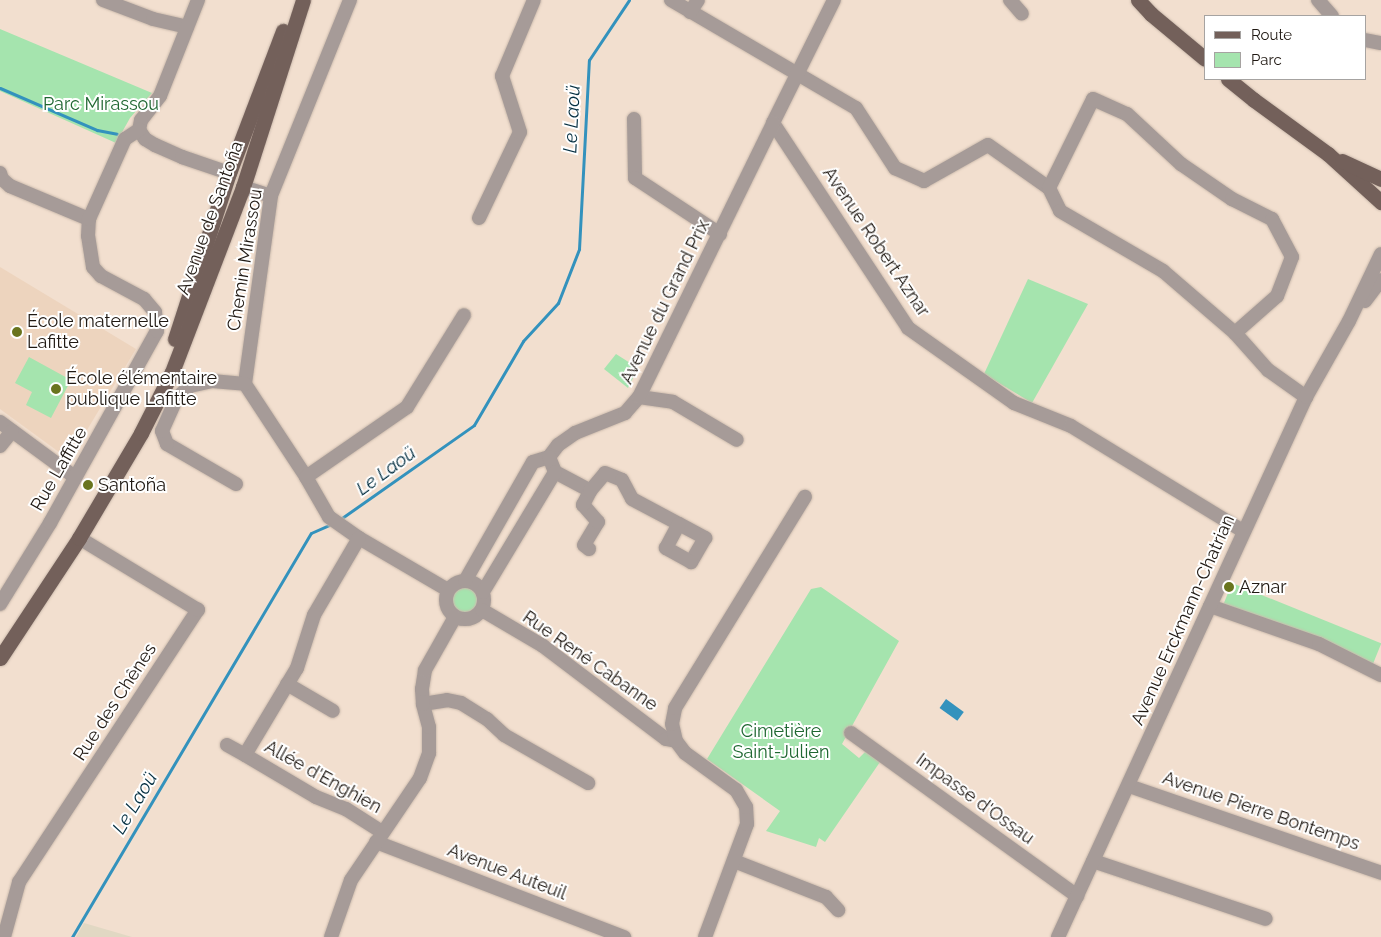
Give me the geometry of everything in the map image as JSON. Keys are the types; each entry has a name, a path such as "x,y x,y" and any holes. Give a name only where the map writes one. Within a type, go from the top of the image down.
{"main road":[{"name":"Avenue de Santoña","path":"4,652 134,429 164,367 190,297 229,173 294,0"},
{"name":"Avenue de Santoña","path":"4,652 79,538 142,433 172,372 243,187 303,0"},
{"path":"1138,0 1150,14 1204,58"},
{"path":"243,187 235,182 254,127 268,71"},
{"path":"1229,80 1328,154 1381,202"},
{"path":"1328,154 1381,179"}],"street":[{"path":"103,0 153,19 187,27"},
{"path":"0,173 10,186 89,219 126,139 139,130 141,120 160,96 198,0"},
{"name":"Chemin Mirassou","path":"245,384 271,196 350,0"},
{"path":"479,218 520,132 502,76 534,0"},
{"path":"671,0 694,6 856,108 895,168 924,181 988,145 1049,188 1060,211 1163,271 1235,333 1268,370 1306,397"},
{"path":"773,123 834,0"},
{"path":"1010,0 1022,14"},
{"path":"1318,0 1331,15"},
{"path":"1366,40 1381,43"},
{"path":"1049,188 1092,98 1127,114 1181,164 1232,199 1272,219 1292,257 1277,296 1235,333"},
{"path":"634,119 635,178 720,234"},
{"name":"Avenue du Grand Prix","path":"464,581 533,462 549,457 558,445 575,433 625,413 639,397 773,123"},
{"name":"Avenue Robert Aznar","path":"773,123 908,328 1014,403 1071,426 1243,532"},
{"path":"139,130 145,139 156,145 182,157 229,173"},
{"path":"243,187 271,196"},
{"name":"Rue Laffitte","path":"0,604 148,351 157,331 155,312 144,299 101,276 93,267 88,236 89,219"},
{"name":"Avenue Erckmann-Chatrian","path":"1058,937 1306,397 1349,321 1381,254"},
{"name":"Avenue Erckmann-Chatrian","path":"1349,321 1381,280"},
{"path":"306,477 407,407 464,315"},
{"path":"236,484 167,444 162,431 177,398 190,386 212,382 245,384 306,477 329,517 359,538 448,590"},
{"path":"639,397 673,402 737,440"},
{"path":"0,422 75,477"},
{"path":"0,446 12,431"},
{"path":"549,457 555,472 590,491"},
{"path":"483,592 475,584 464,581 458,582 448,590 446,602 450,613 455,617 467,620 482,610 484,604 483,592 555,472"},
{"path":"589,549 584,545 598,522 583,505 590,491 605,473 622,480 632,499 679,524"},
{"path":"676,741 672,724 675,708 805,497"},
{"name":"Rue des Chênes","path":"3,930 19,882 198,610 79,538"},
{"name":"Allée d'Enghien","path":"245,756 297,668 314,615 359,538"},
{"path":"1210,606 1319,644 1381,675"},
{"name":"Rue René Cabanne","path":"482,610 543,646 666,739 676,741 685,753 736,790 746,806 747,824 704,937"},
{"path":"331,937 351,880 420,778 429,753 429,727 423,704 422,689 425,670 455,617"},
{"path":"287,684 333,711"},
{"path":"423,704 446,700 461,703 487,719 504,735 588,783"},
{"name":"Impasse d'Ossau","path":"851,733 1077,896"},
{"name":"Allée d'Enghien","path":"227,745 316,797 346,809 379,837"},
{"name":"Avenue Pierre Bontemps","path":"1128,786 1381,873"},
{"name":"Avenue Auteuil","path":"379,837 624,937"},
{"path":"734,861 826,897 838,910"},
{"path":"1093,861 1266,919"}],"shaded area":[{"name":"École élémentaire publique Lafitte","path":"0,267 136,349 73,453 63,455 0,409"},
{"path":"84,923 132,937 76,937"}],"green space":[{"name":"Parc Mirassou","path":"0,29 152,93 130,118 116,143 0,91"},
{"path":"1028,279 1088,304 1032,403 984,374"},
{"path":"616,354 638,368 628,388 604,369"},
{"path":"29,357 71,380 51,418 26,405 32,392 15,383"},
{"path":"1232,583 1381,643 1372,666 1223,606"},
{"path":"466,587 476,591 480,601 476,611 466,615 456,611 452,601 456,591"},
{"name":"Cimetière Saint-Julien","path":"821,587 899,641 842,744 859,758 866,751 880,762 825,842 819,838 816,847 766,831 780,811 707,759 811,589"}],"water":[{"path":"946,699 964,712 957,721 940,708"}],"waterway":[{"name":"Le Laoü","path":"339,520 474,425 523,341 558,303 579,249 589,60 629,0"},
{"path":"0,88 97,130 117,134"},
{"name":"Le Laoü","path":"72,937 311,533 331,524"}],"place":[{"name":"École maternelle Lafitte","path":"17,332"},
{"name":"École élémentaire publique Lafitte","path":"56,389"},
{"name":"Santoña","path":"88,485"},
{"name":"Aznar","path":"1229,587"}]}
